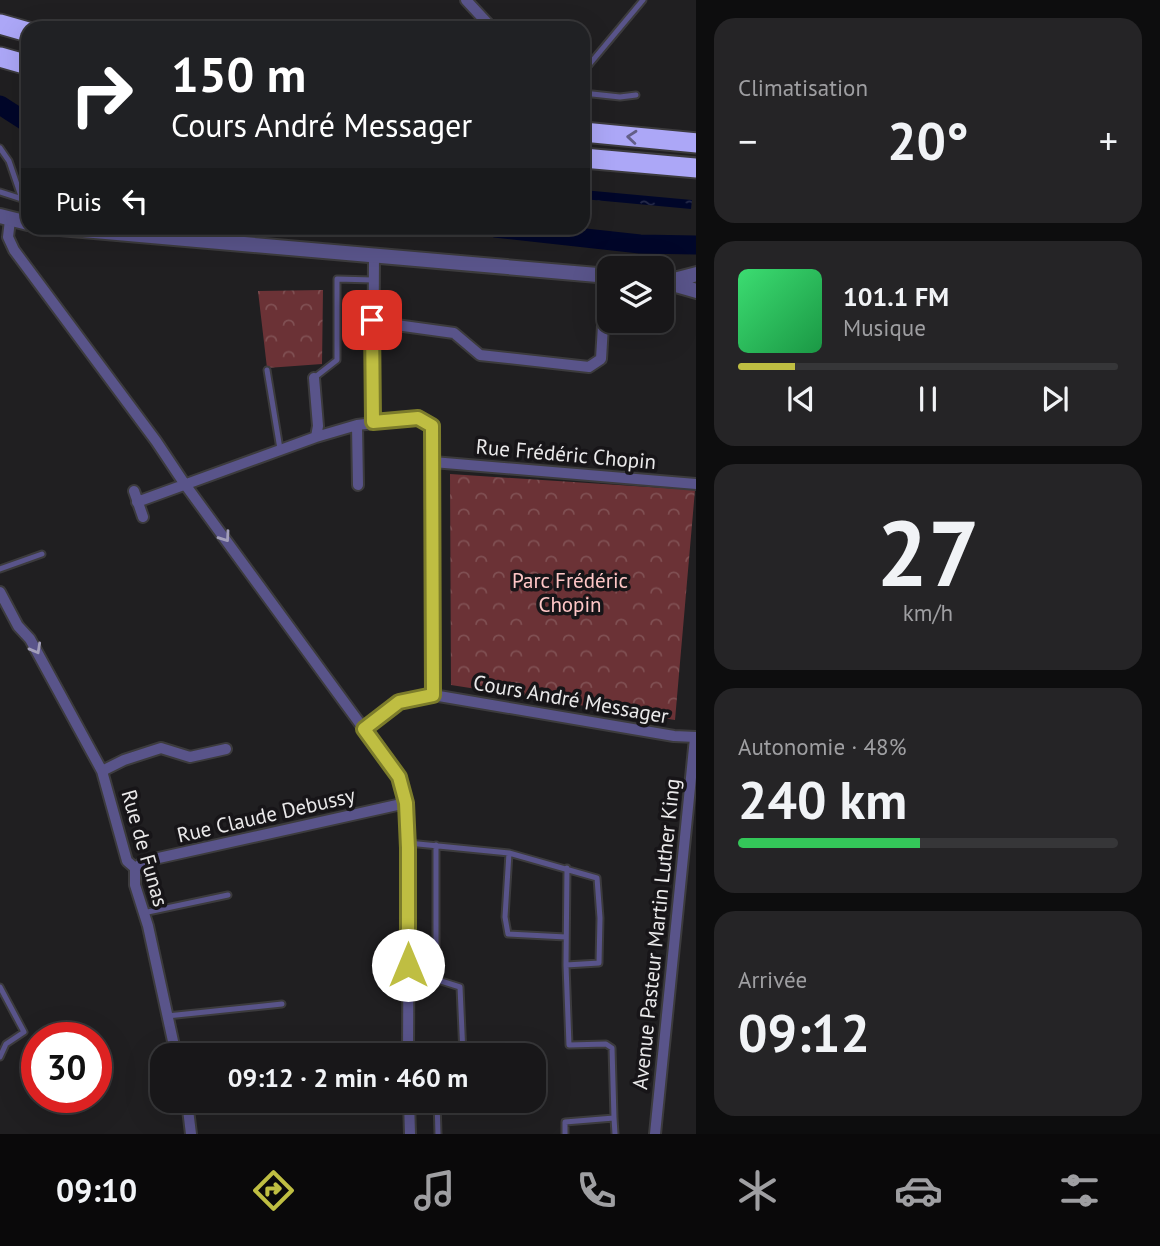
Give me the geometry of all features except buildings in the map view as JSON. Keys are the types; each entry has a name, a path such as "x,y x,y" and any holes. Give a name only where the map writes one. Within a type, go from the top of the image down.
{"highway":[{"path":"0,24 21,30"},
{"path":"0,57 21,63"},
{"path":"590,133 689,142"},
{"path":"590,159 688,168"}],"street":[{"path":"466,0 486,21"},
{"path":"5,218 8,237 14,250 399,777 406,803 408,842 408,1043"},
{"path":"141,235 597,275"},
{"path":"373,422 374,255"},
{"path":"674,279 696,274"},
{"path":"674,284 696,291"},
{"path":"389,324 454,332 480,355 589,367 601,359 603,333"},
{"path":"314,378 318,426 316,437"},
{"path":"142,517 136,496 184,483 316,437 373,422 418,418 432,426 433,695"},
{"path":"357,425 358,485"},
{"name":"Rue Frédéric Chopin","path":"433,462 696,484"},
{"name":"Rue de Funas","path":"0,592 4,609 30,639 102,771 128,861 135,868 134,876 148,926 173,1043"},
{"name":"Cours André Messager","path":"364,729 399,702 433,695 695,738"},
{"name":"Avenue Pasteur Martin Luther King","path":"655,1134 695,738"},
{"path":"102,771 124,760 161,748 190,757 226,749"},
{"name":"Rue Claude Debussy","path":"135,868 145,861 406,803"},
{"path":"190,1113 191,1134"},
{"path":"409,1113 410,1134"}],"lane":[{"path":"590,64 643,0"},
{"path":"590,94 620,97 636,95"},
{"path":"0,148 9,161 21,196"},
{"path":"0,192 21,199"},
{"path":"314,378 337,360 337,279 373,280"},
{"path":"267,370 281,449"},
{"path":"0,569 42,554"},
{"path":"408,842 509,853 597,878 599,963 566,965"},
{"path":"436,845 436,971 441,981 460,987 462,1043"},
{"path":"509,853 505,917 508,934 566,937"},
{"path":"567,868 569,1045 606,1044 612,1048 615,1134"},
{"path":"143,914 228,895"},
{"path":"0,988 24,1032 6,1044 0,1057"},
{"path":"167,1016 282,1004"},
{"path":"437,1113 438,1134"},
{"path":"565,1134 565,1122 614,1118"}],"green space":[{"path":"323,290 322,364 267,368 258,291"},
{"name":"Parc Frédéric Chopin","path":"450,474 695,490 675,720 451,685"}],"water":[{"path":"590,191 692,200 691,209 590,200"}],"waterway":[{"path":"0,105 21,118"},
{"path":"558,235 640,244 696,245"}],"route":[{"path":"372,320 373,422 418,418 432,426 433,695 399,702 364,729 399,777 406,803 408,965"}]}
